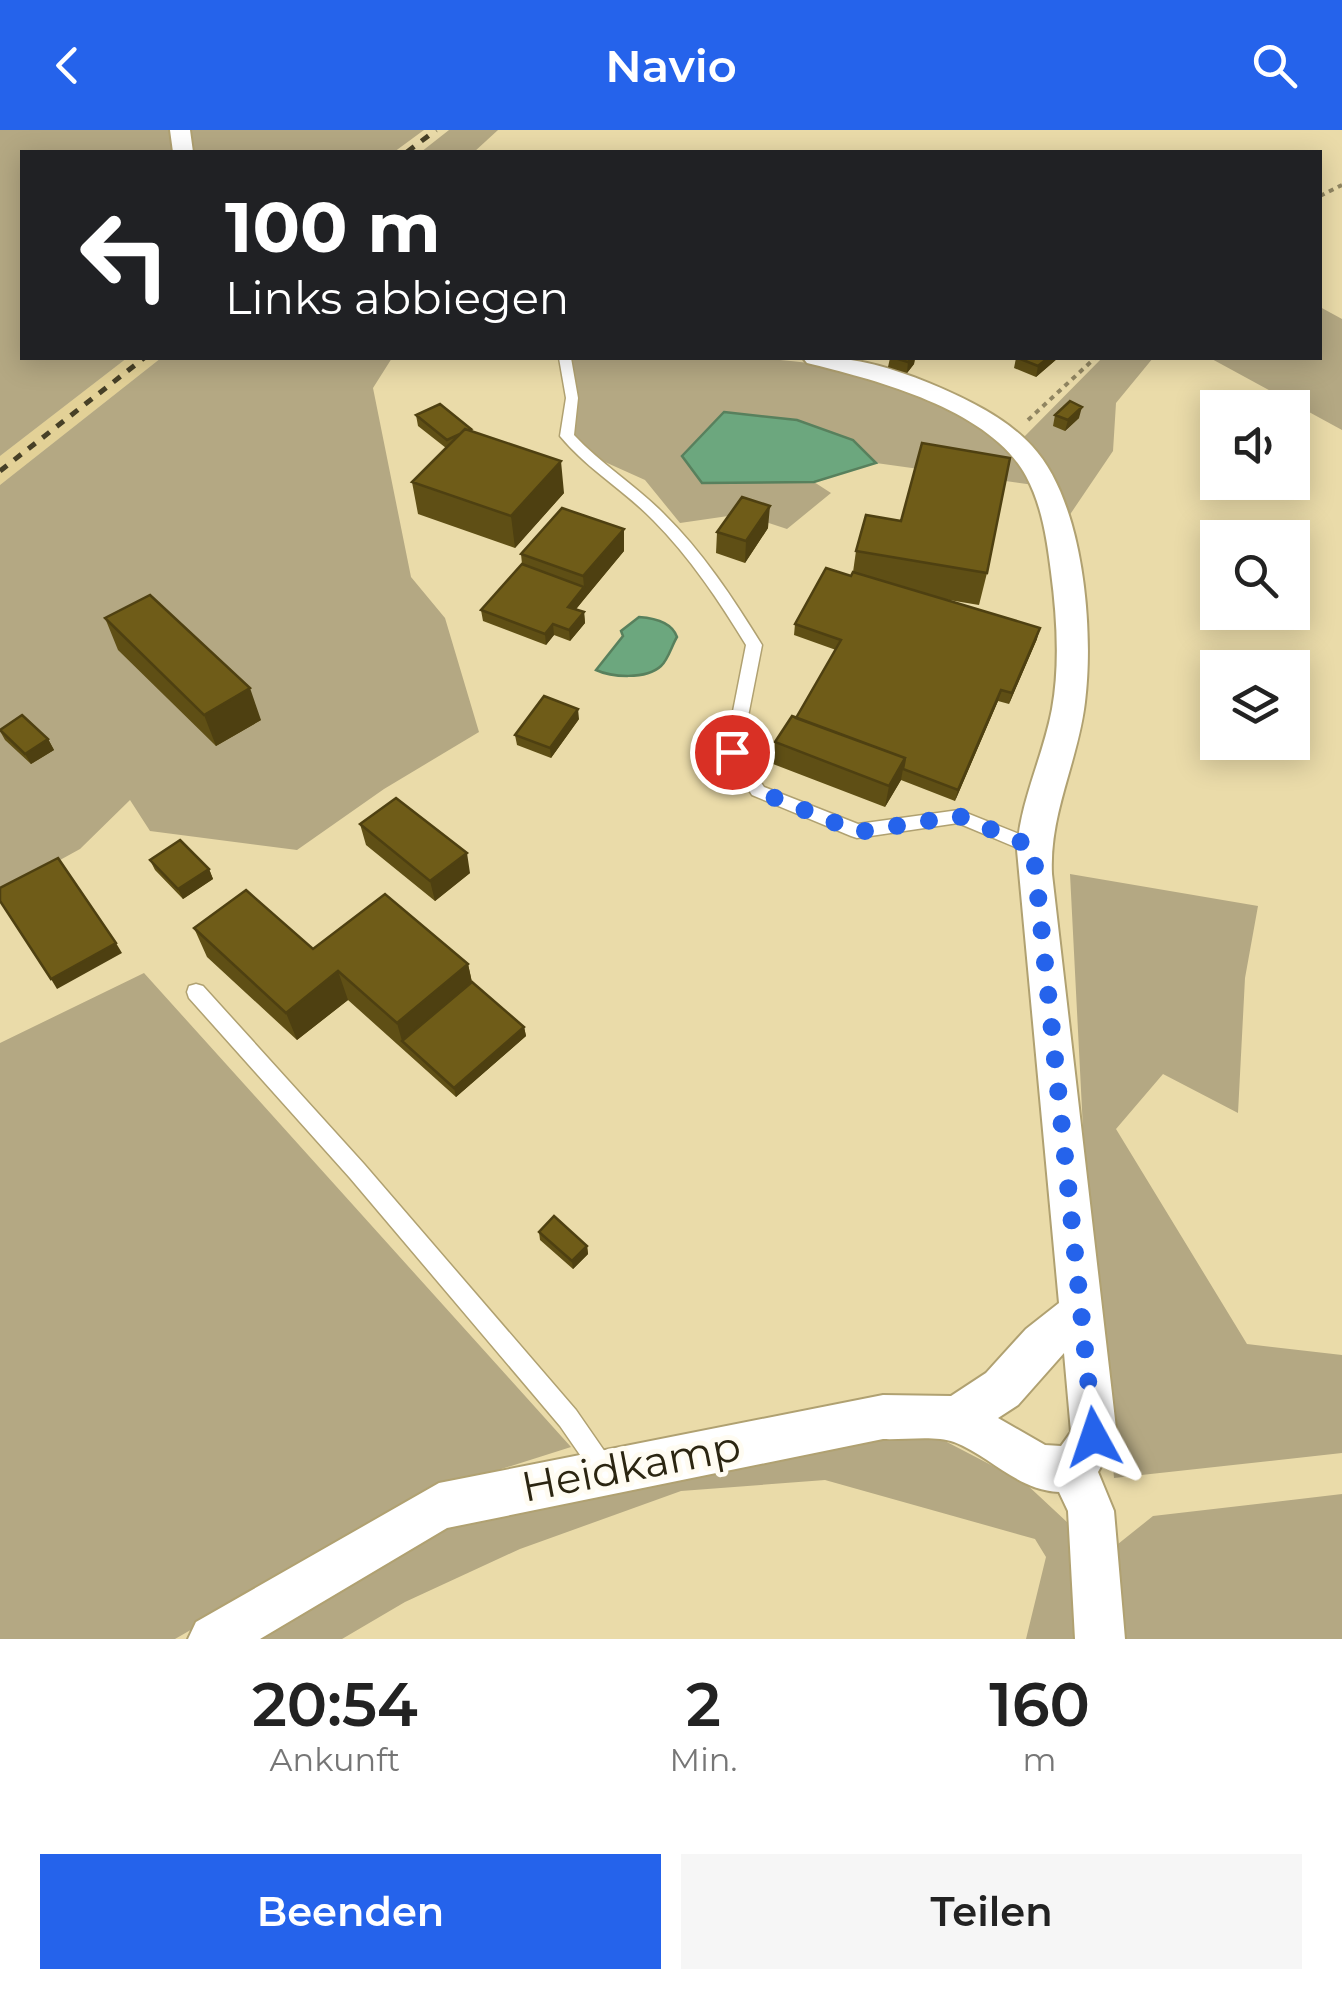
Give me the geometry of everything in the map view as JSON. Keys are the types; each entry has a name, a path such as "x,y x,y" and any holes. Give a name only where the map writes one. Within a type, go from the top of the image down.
{"street":[{"path":"824,360 900,378 1001,435 1037,470 1047,493 1062,555 1070,625 1069,703 1033,847 1094,1437 1072,1469 1091,1512 1100,1639"},
{"path":"957,1420 1002,1389 1041,1344 1082,1312"},
{"name":"Heidkamp","path":"213,1639 439,1506 604,1470 882,1417 957,1420 1040,1468 1072,1469"}],"lane":[{"path":"566,360 572,398 567,436 585,458 660,518 720,590 754,645 732,752 758,791 858,832 959,816 1033,847"},
{"path":"196,992 358,1171 568,1418 604,1470"}],"path":[{"path":"1001,435 1027,421 1093,360"}],"shaded area":[{"path":"0,130 171,130 174,150 20,150 20,360 124,360 0,456"},
{"path":"189,130 424,130 397,150 192,150"},
{"path":"449,130 498,130 476,150 424,150"},
{"path":"1322,308 1342,319 1342,430 1310,413 1310,390 1269,390 1214,360 1322,360"},
{"path":"124,360 158,360 0,485 0,456"},
{"path":"158,360 391,360 373,388 411,577 445,618 479,732 384,789 297,850 150,831 130,800 80,849 0,893 0,485"},
{"path":"567,360 790,361 845,369 897,384 947,406 994,438 1034,485 876,463 853,440 797,420 724,412 702,483 814,482 831,493 787,529 742,514 680,523 645,480 596,458 572,434"},
{"path":"1100,360 1151,360 1116,403 1113,451 1069,516 1023,438"},
{"path":"724,412 797,420 853,440 876,463 814,482 702,483 682,456"},
{"path":"639,617 661,622 675,632 677,637 663,663 638,675 619,676 596,670 623,636 621,631"},
{"path":"1070,874 1258,906 1245,978 1238,1113 1163,1074 1116,1129 1247,1344 1342,1355 1342,1453 1114,1478 1083,1129"},
{"path":"144,973 571,1447 432,1491 175,1639 0,1639 0,1043"},
{"path":"894,1435 943,1440 1024,1482 1068,1523 1089,1597 1085,1639 1026,1639 1046,1557 1035,1539 825,1480 681,1491 520,1549 405,1602 342,1639 239,1639 448,1519"},
{"path":"1342,1494 1342,1639 1118,1639 1113,1548 1153,1516"}],"building":[{"path":"1023,360 1046,360 1038,366"},
{"path":"1070,401 1082,407 1068,420 1055,415"},
{"path":"440,404 471,429 447,440 416,415"},
{"path":"465,429 561,461 511,516 412,482"},
{"path":"922,443 1010,458 987,573 856,551 866,515 901,521"},
{"path":"742,497 770,506 746,541 717,532"},
{"path":"562,508 624,529 583,576 521,554"},
{"path":"522,564 584,587 568,607 584,612 569,630 553,624 545,634 481,610"},
{"path":"826,568 851,576 853,572 1040,628 1012,693 1001,690 958,790 903,769 905,758 796,718 841,640 795,624"},
{"path":"150,595 250,688 204,715 105,618"},
{"path":"544,696 578,709 550,748 515,735"},
{"path":"22,715 48,739 25,754 0,730"},
{"path":"792,716 905,758 889,786 775,742"},
{"path":"396,798 467,853 430,881 360,824"},
{"path":"180,840 209,869 178,889 150,860"},
{"path":"58,858 116,943 51,979 0,901 0,888"},
{"path":"246,890 313,949 385,894 468,964 397,1023 338,971 286,1013 194,928"},
{"path":"472,982 524,1027 454,1088 402,1041"},
{"path":"554,1216 587,1246 572,1261 539,1232"}],"railway":[{"path":"410,150 436,130"},
{"path":"0,471 141,360"}],"route":[{"path":"732,752 758,791 858,832 912,820 959,816 1033,847 1094,1437"}]}
